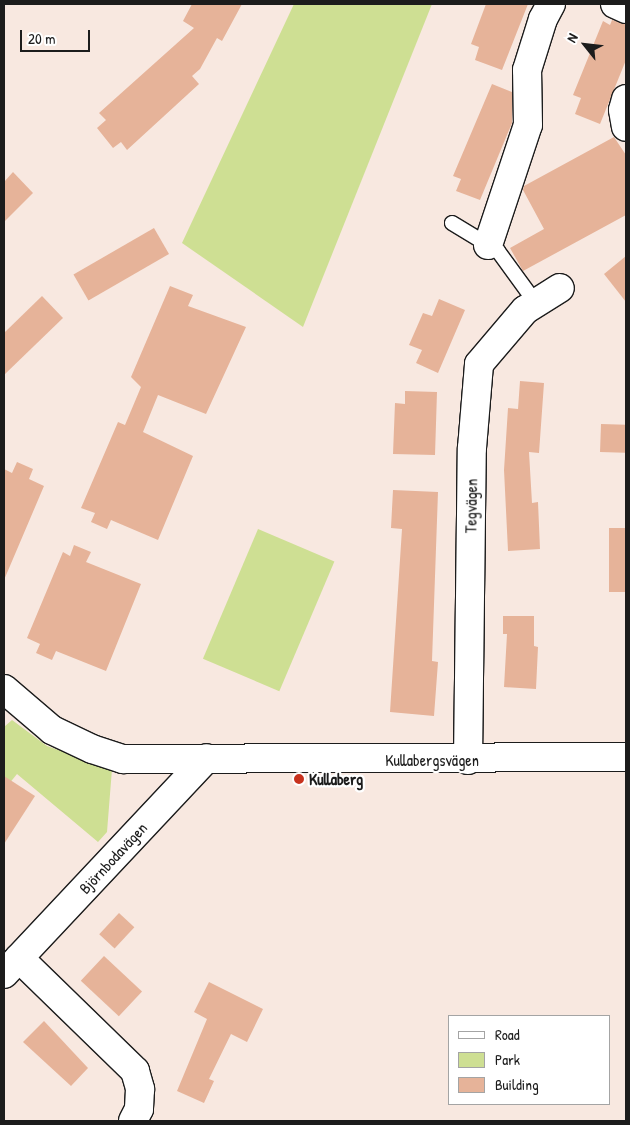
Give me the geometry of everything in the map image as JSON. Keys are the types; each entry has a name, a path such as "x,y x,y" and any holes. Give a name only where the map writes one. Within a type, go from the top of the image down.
{"street":[{"path":"488,245 528,126 526,70 543,19 551,4"},
{"path":"615,4 626,9"},
{"path":"626,99 623,110 626,127"},
{"name":"Tegvägen","path":"468,760 472,448 479,364 525,310 560,288"},
{"name":"Kullabergsvägen","path":"4,689 52,730 92,749 123,759 468,760 626,757"},
{"name":"Björnbodavägen","path":"133,1121 139,1109 140,1089 135,1071 11,966 207,758"}],"lane":[{"path":"452,223 498,251 536,302"}],"green space":[{"path":"294,4 432,4 303,327 182,243"},
{"path":"258,529 334,561 279,691 203,659"},
{"path":"12,720 47,746 112,769 107,832 98,842 17,774 4,790 4,727"}],"building":[{"path":"192,4 242,4 222,41 217,38 200,69 192,76 199,84 127,150 121,142 113,148 97,128 106,120 99,113 194,28 183,21"},
{"path":"486,4 528,4 502,70 475,60 479,47 471,44"},
{"path":"612,20 626,24 626,60 600,124 575,114 581,98 573,95 603,21 610,25"},
{"path":"492,84 512,92 512,123 480,200 456,191 461,179 453,176"},
{"path":"614,137 626,155 626,215 523,271 510,248 544,229 523,190 524,186"},
{"path":"13,172 33,193 4,222 4,182"},
{"path":"154,228 169,254 88,300 73,274"},
{"path":"626,256 626,302 604,274"},
{"path":"170,286 193,295 188,306 246,327 206,414 158,395 143,432 193,456 158,540 111,520 107,529 91,522 95,513 81,508 118,422 125,425 141,387 131,377"},
{"path":"42,296 63,318 4,375 4,333"},
{"path":"439,299 465,310 438,373 416,363 422,350 409,345 423,313 432,316"},
{"path":"520,381 544,383 539,453 529,452 532,503 538,502 540,549 508,551 504,470 508,408 518,409"},
{"path":"405,391 437,392 435,455 393,454 395,403 405,404"},
{"path":"601,424 626,425 625,453 600,452"},
{"path":"17,462 33,469 29,479 44,486 4,580 4,469 12,473"},
{"path":"393,490 438,492 432,661 438,662 434,716 390,712 402,529 391,528"},
{"path":"609,528 626,528 626,592 609,592"},
{"path":"74,545 91,552 86,562 141,584 106,671 56,651 52,660 36,653 40,644 27,638 63,552 70,556"},
{"path":"503,616 534,616 534,646 538,647 536,689 504,687 507,634 503,634"},
{"path":"4,776 35,796 4,844"},
{"path":"119,913 134,927 115,949 99,934"},
{"path":"104,956 142,991 119,1016 81,981"},
{"path":"209,982 263,1009 247,1042 231,1034 209,1079 214,1081 204,1103 177,1091 207,1019 194,1012"},
{"path":"44,1021 88,1068 71,1086 23,1042"}],"place":[{"name":"Kullaberg","path":"299,779"}]}
